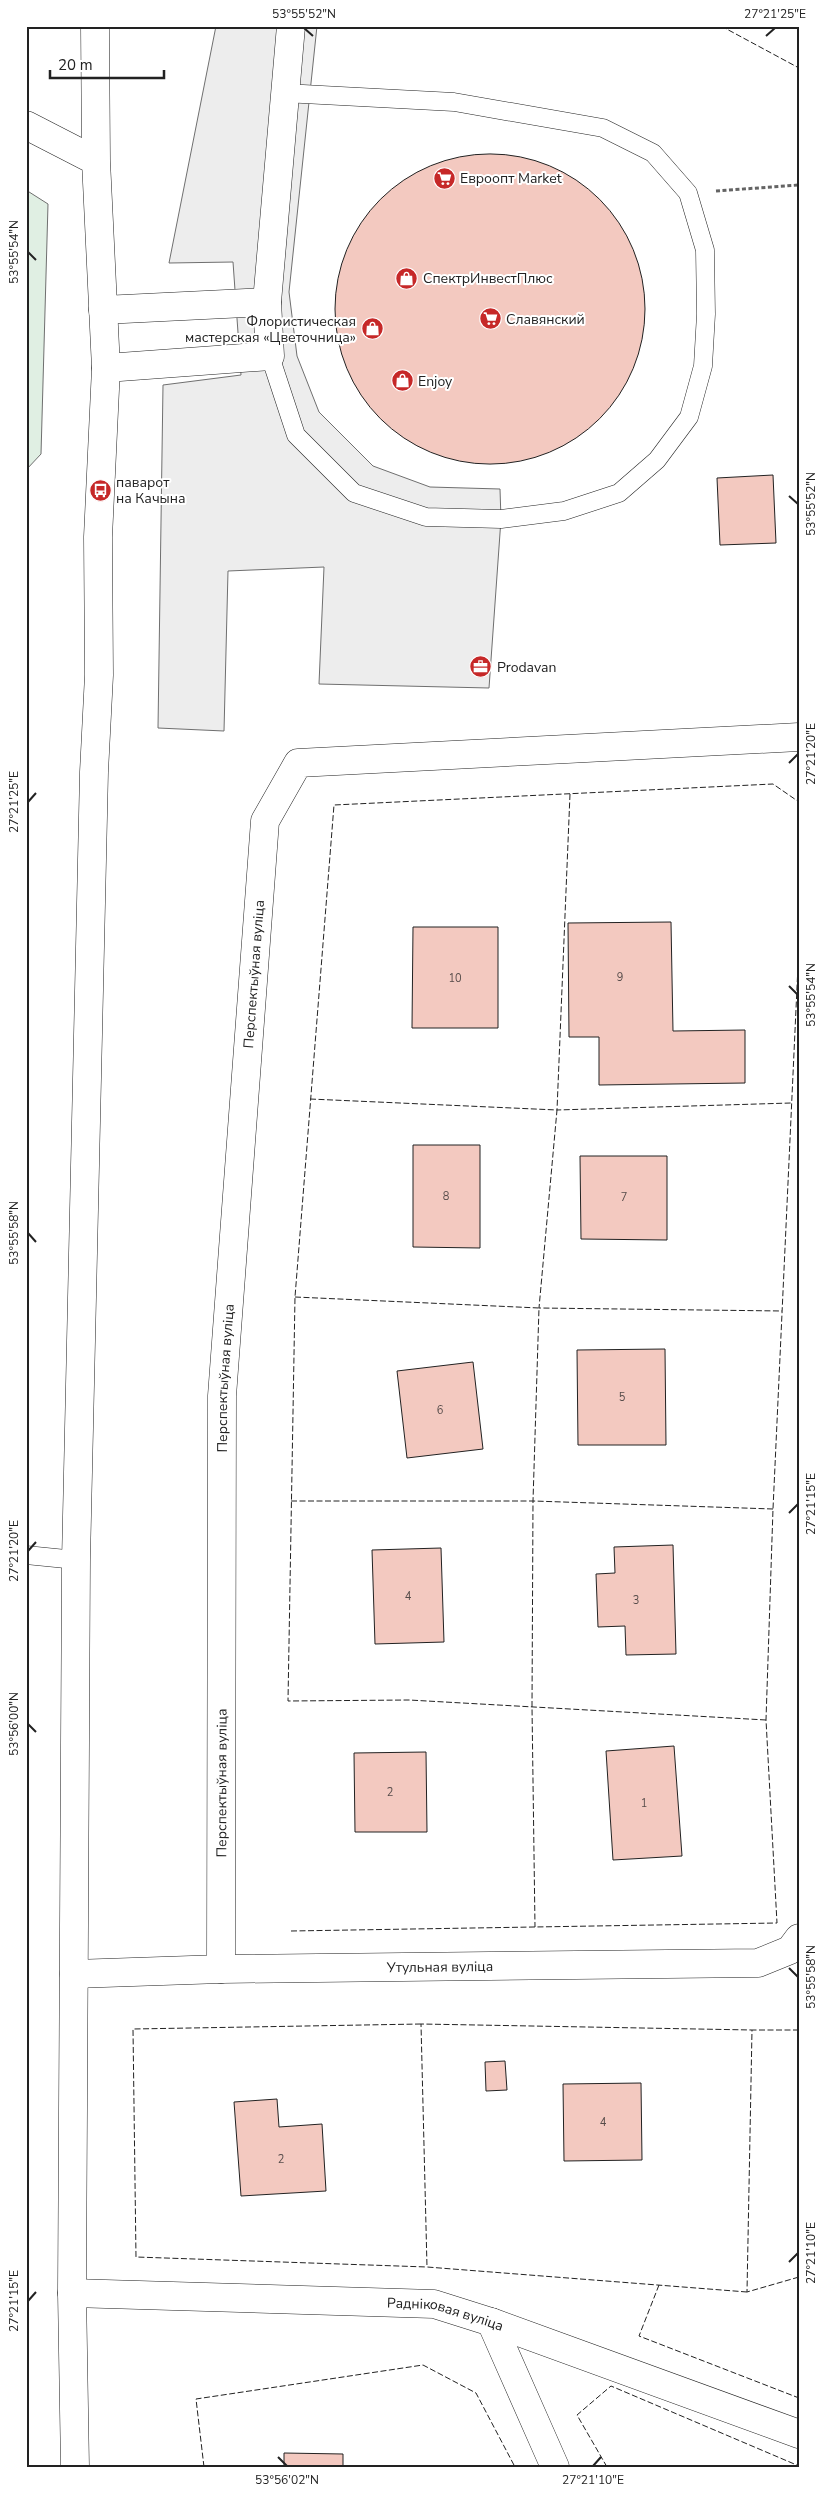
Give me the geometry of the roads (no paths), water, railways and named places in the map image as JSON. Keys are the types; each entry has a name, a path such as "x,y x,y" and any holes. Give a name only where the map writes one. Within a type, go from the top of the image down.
{"street":[{"path":"75,2467 72,2293 76,1560 94,772 99,675 98,537 106,368 96,161 95,26"},
{"path":"106,368 270,356 267,302 291,26"},
{"path":"26,125 96,161"},
{"path":"104,310 267,302"},
{"name":"Перспектыўная вуліца","path":"221,1969 222,1396 265,821 298,762 799,736"},
{"name":"Утульная вуліца","path":"74,1974 221,1969 758,1963 790,1950 799,1938"},
{"name":"Радніковая вуліца","path":"72,2293 434,2304 491,2322 799,2434"},
{"path":"491,2322 555,2467"}],"lane":[{"path":"270,356 296,435 354,493 426,517 502,519 564,511 619,493 657,460 689,417 703,366 706,314 705,250 688,193 653,152 603,128 454,102 284,93"},
{"path":"26,1555 76,1560"}],"place":[{"name":"Евроопт Market","path":"444,178"},
{"name":"СпектрИнвестПлюс","path":"407,278"},
{"name":"Славянский","path":"490,319"},
{"name":"Флористическая мастерская «Цветочница»","path":"372,329"},
{"name":"Enjoy","path":"402,381"},
{"name":"паварот на Качына","path":"100,490"},
{"name":"Prodavan","path":"481,667"}]}
